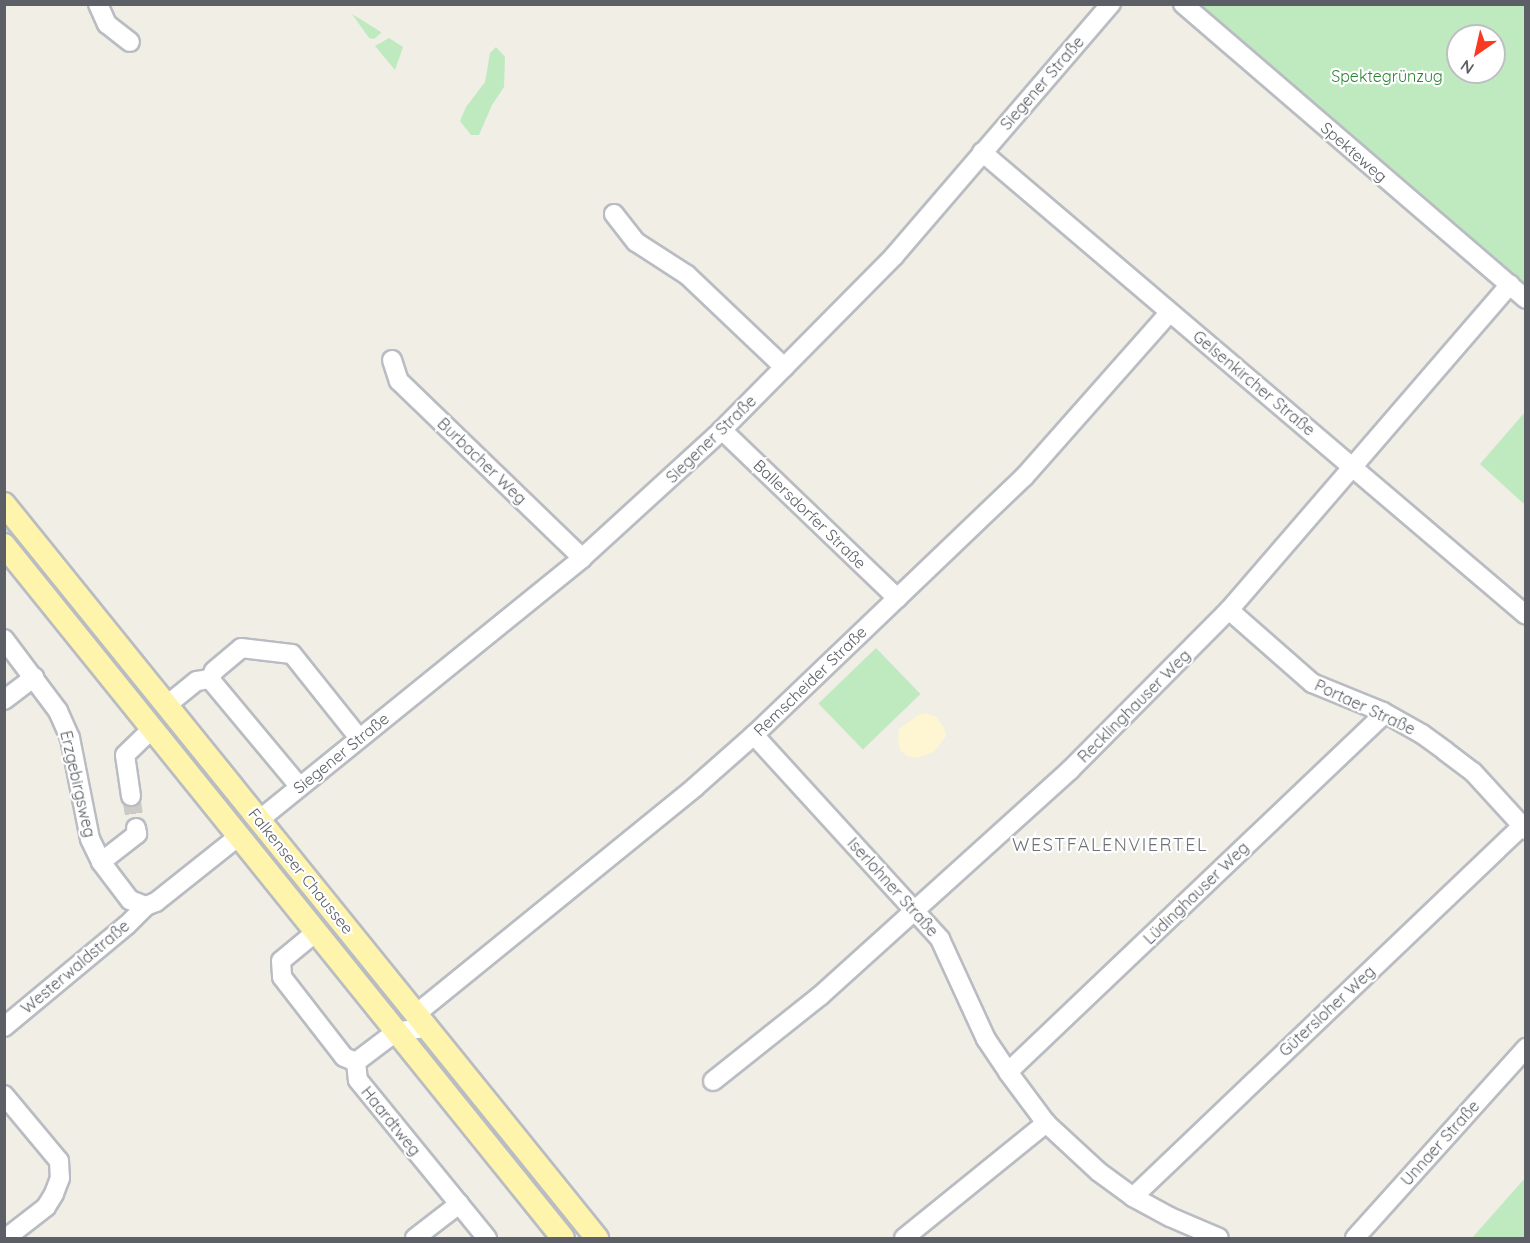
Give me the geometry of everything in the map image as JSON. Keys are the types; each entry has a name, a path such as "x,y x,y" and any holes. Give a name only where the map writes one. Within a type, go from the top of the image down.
{"main road":[{"name":"Falkenseer Chaussee","path":"4,504 597,1239"},
{"name":"Falkenseer Chaussee","path":"4,545 564,1239"},
{"path":"239,836 260,820"}],"street":[{"path":"98,4 107,24 130,42"},
{"name":"Siegener Straße","path":"260,820 582,558 722,430 894,256 1111,4"},
{"name":"Spekteweg","path":"1184,4 1526,299"},
{"name":"Gelsenkircher Straße","path":"982,152 1526,615"},
{"path":"614,214 636,242 687,275 784,367"},
{"name":"Recklinghauser Weg","path":"719,1076 820,996 917,912 1070,770 1229,610 1510,285"},
{"name":"Remscheider Straße","path":"422,1021 754,735 1024,477 1170,312"},
{"name":"Burbacher Weg","path":"392,360 399,381 582,558"},
{"name":"Ballersdorfer Straße","path":"722,430 897,598"},
{"name":"Portaer Straße","path":"1229,610 1312,683 1383,712 1422,734 1473,772 1524,828"},
{"name":"Erzgebirgsweg","path":"4,639 58,711 70,738 83,814 90,839 101,862 138,903"},
{"path":"210,680 214,671 241,648 292,654 359,738"},
{"path":"4,700 34,677"},
{"path":"167,705 197,681 210,680"},
{"path":"210,680 299,786"},
{"name":"Lüdinghauser Weg","path":"1008,1072 1371,728 1383,712"},
{"path":"131,796 125,755 153,729"},
{"name":"Iserlohner Straße","path":"754,735 917,912 949,955 974,1016 1008,1072 1046,1123 1100,1172 1133,1197 1170,1218 1219,1239"},
{"path":"101,862 137,834 136,828"},
{"name":"Gütersloher Weg","path":"1133,1197 1524,828"},
{"name":"Westerwaldstraße","path":"4,1027 127,925 138,903 156,902 239,836"},
{"path":"316,932 281,961 282,977 344,1057 356,1062 397,1031 422,1021"},
{"name":"Unnaer Straße","path":"1355,1239 1526,1048"},
{"name":"Haardtweg","path":"356,1062 358,1080 487,1239"},
{"path":"4,1095 59,1161 60,1178 46,1207 6,1239"},
{"path":"904,1239 1046,1123"},
{"path":"415,1239 459,1204"}],"green space":[{"name":"Spektegrünzug","path":"1196,5 1525,5 1525,291"},
{"path":"352,14 381,33 374,39 369,38"},
{"path":"389,38 403,47 395,70 375,46"},
{"path":"496,47 505,57 504,87 492,105 479,135 471,135 460,121 466,107 485,82 490,53"},
{"path":"1525,412 1525,505 1480,464"},
{"path":"4,515 237,803 224,813 4,542"},
{"path":"876,648 920,694 863,750 818,704"},
{"path":"270,846 408,1017 401,1023 263,852"},
{"path":"414,1037 419,1039 440,1066 479,1104 553,1196 544,1203"},
{"path":"1525,1178 1525,1238 1472,1238"}],"sand":[{"path":"926,713 936,717 944,727 946,736 934,752 917,758 907,756 900,749 899,729 918,715"}],"tunnel":[{"path":"131,796 136,828"}],"district":[{"name":"WESTFALENVIERTEL","path":"1110,845"}]}
